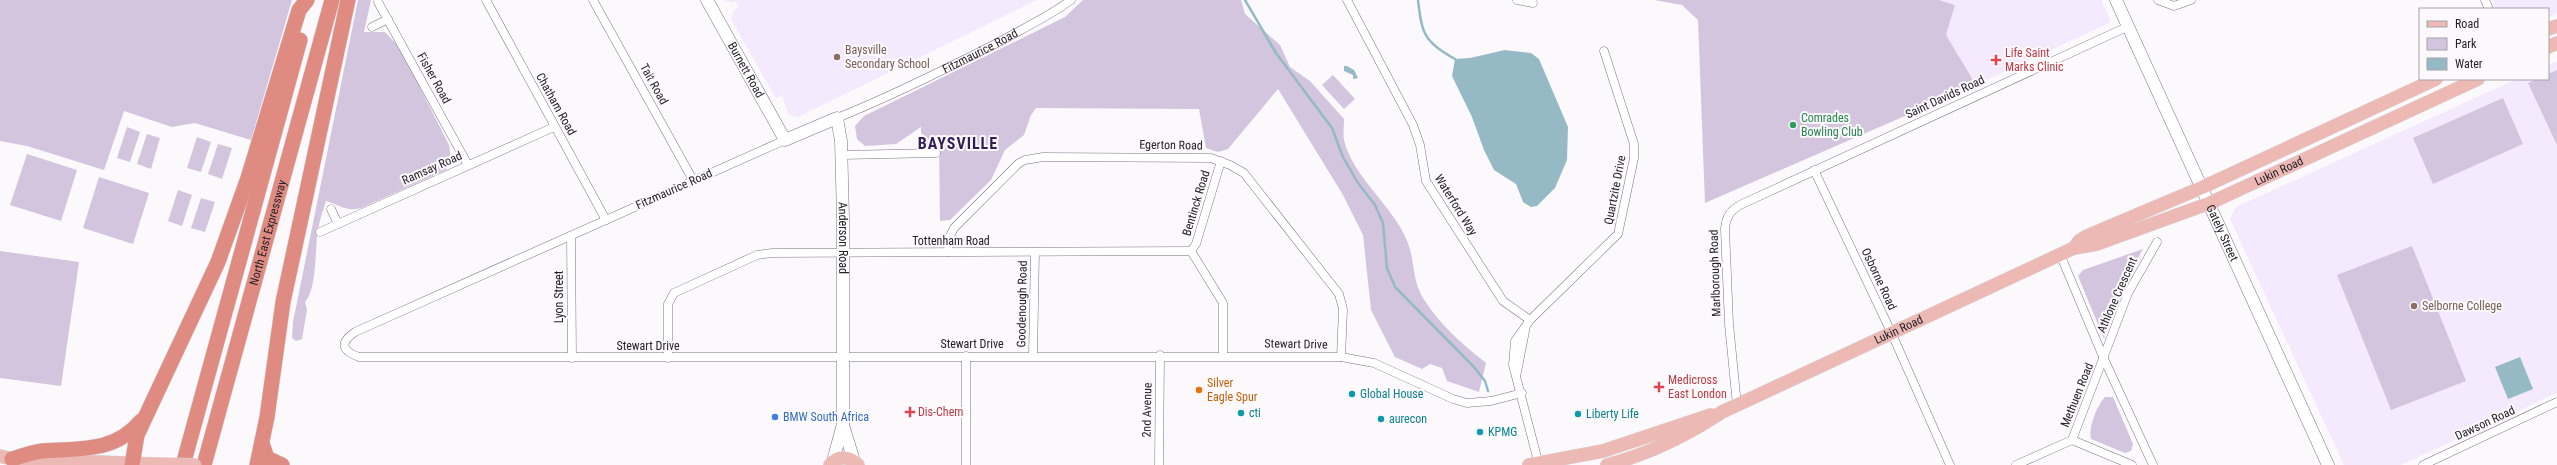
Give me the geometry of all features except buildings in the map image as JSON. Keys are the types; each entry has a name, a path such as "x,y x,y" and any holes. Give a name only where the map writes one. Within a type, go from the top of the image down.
{"highway":[{"path":"141,464 137,435 218,262 248,178 299,10 307,0"},
{"name":"North East Expressway","path":"184,465 311,0"},
{"name":"North East Expressway","path":"204,465 332,0"},
{"path":"257,465 262,443 283,302 348,0"},
{"path":"8,460 40,451 88,450 109,445 131,432 151,407"},
{"path":"262,443 267,458 282,465"}],"main road":[{"name":"Lukin Road","path":"2074,248 2079,241 2087,236 2203,187 2434,80"},
{"name":"Lukin Road","path":"1607,465 1646,453 1690,433 1722,412 1892,334 2060,254 2074,248 2097,244 2210,203 2476,80"},
{"name":"Lukin Road","path":"1535,465 1626,445 1686,422 1722,412"},
{"path":"830,464 844,457 857,464"},
{"path":"8,460 195,465"}],"street":[{"name":"Chatham Road","path":"486,0 606,220"},
{"name":"Tait Road","path":"593,0 694,180"},
{"name":"Burnett Road","path":"707,0 785,140"},
{"name":"Fitzmaurice Road","path":"411,356 359,357 348,353 344,343 355,332 694,180 943,71 1044,18 1071,0"},
{"name":"Waterford Way","path":"1347,0 1418,137 1426,182 1503,301 1529,322"},
{"path":"1517,0 1533,3"},
{"name":"Gately Street","path":"2116,0 2203,187 2328,465"},
{"path":"2158,0 2174,6 2191,0"},
{"name":"Fisher Road","path":"378,2 468,165"},
{"path":"372,27 388,19"},
{"name":"Saint Davids Road","path":"1814,170 2129,26"},
{"name":"Quartzite Drive","path":"1535,465 1522,393 1517,372 1513,365 1513,351 1517,336 1529,322 1621,230 1634,147 1604,51"},
{"name":"Anderson Road","path":"837,118 842,155 844,357 843,424"},
{"name":"Ramsay Road","path":"320,232 554,127"},
{"path":"842,155 936,153"},
{"name":"Egerton Road","path":"948,252 949,238 954,228 1025,160 1043,157 1196,157 1221,161 1244,173 1338,294 1343,309 1341,357"},
{"name":"Bentinck Road","path":"1191,251 1196,244 1221,161"},
{"name":"Osborne Road","path":"1814,170 1892,334 1950,465"},
{"name":"Marlborough Road","path":"1737,405 1729,324 1725,228 1727,217 1740,205 1814,170"},
{"path":"331,209 338,224"},
{"name":"Lyon Street","path":"571,236 572,358"},
{"name":"Athlone Crescent","path":"2104,359 2112,330 2128,293 2156,242"},
{"path":"1191,251 1222,303 1223,355"},
{"name":"Tottenham Road","path":"668,358 668,304 674,293 756,255 948,252 1191,251"},
{"name":"Goodenough Road","path":"1033,356 1035,252"},
{"name":"Athlone Crescent","path":"2060,254 2104,359 2153,465"},
{"name":"2nd Avenue","path":"1159,465 1160,355"},
{"name":"Stewart Drive","path":"411,356 668,358 1223,355 1341,357 1374,363 1453,399 1467,403 1491,401 1522,393"},
{"path":"966,356 966,465"},
{"name":"Methuen Road","path":"2016,465 2072,440 2104,359"},
{"name":"Dawson Road","path":"2423,465 2557,402"},
{"path":"830,464 843,424"},
{"path":"843,424 857,464"},
{"name":"Methuen Road","path":"2072,440 2132,465"}],"shaded area":[{"name":"Baysville Secondary School","path":"724,0 1037,0 798,117 789,115 782,96 776,99 731,19 734,10 739,8 736,1 731,3"},
{"name":"Life Saint Marks Clinic","path":"1939,0 2101,0 2110,19 2109,23 1976,85 1946,35 1955,5"},
{"path":"2492,0 2557,0 2557,13 2549,17 2549,8 2496,8"},
{"name":"Selborne College","path":"2557,61 2557,393 2401,465 2344,465 2230,219 2236,207 2515,80 2549,80 2549,65"}],"green space":[{"path":"0,0 292,0 251,140 195,123 172,127 124,111 104,170 27,146 0,141"},
{"path":"358,0 371,0 364,32 385,32 400,48 449,145 451,159 446,170 361,208 347,209 326,201 318,229 312,288 305,302 307,310 302,339 296,341 292,338 293,322"},
{"path":"1083,0 1241,0 1245,14 1280,45 1290,67 1310,81 1344,119 1344,140 1349,154 1365,180 1402,230 1408,243 1415,278 1423,298 1452,334 1486,363 1479,392 1447,381 1442,368 1430,364 1422,369 1395,357 1371,310 1363,235 1343,195 1278,89 1228,149 1218,152 1206,148 1199,109 1036,108 1031,115 1024,135 1005,150 991,180 950,220 940,221 939,143 928,139 921,133 921,127 896,144 865,146 857,139 855,126 864,116 1065,17"},
{"name":"Comrades Bowling Club","path":"1654,0 1939,0 1955,5 1946,35 1976,85 1705,203 1698,20 1682,5"},
{"path":"2557,70 2557,145 2528,83 2535,80 2549,80 2549,74"},
{"path":"1333,75 1355,99 1344,109 1322,85"},
{"path":"2503,98 2523,144 2433,184 2413,138"},
{"path":"127,127 140,132 130,162 117,158"},
{"path":"147,134 160,138 151,169 137,164"},
{"path":"197,137 211,142 201,172 187,168"},
{"path":"218,144 232,148 222,179 208,174"},
{"path":"27,154 77,170 61,221 10,205"},
{"path":"99,177 149,193 133,244 83,228"},
{"path":"178,190 192,195 182,226 168,221"},
{"path":"201,198 215,202 205,232 191,228"},
{"path":"2412,246 2466,381 2391,410 2337,275"},
{"path":"2143,249 2118,294 2104,339 2078,276 2083,270"},
{"path":"0,251 79,262 61,386 0,378"},
{"path":"2105,397 2113,397 2133,444 2131,451 2125,453 2091,439 2090,434 2094,417 2099,405"}],"water":[{"path":"1505,50 1531,53 1539,59 1568,127 1567,160 1555,188 1537,206 1531,207 1523,202 1516,184 1494,170 1484,150 1472,117 1452,76 1455,59 1470,58"},
{"path":"1344,66 1354,70 1358,78 1353,79 1353,75 1344,71"},
{"path":"2520,357 2533,389 2508,399 2495,367"}],"waterway":[{"path":"1245,0 1276,53 1332,128 1343,157 1358,183 1375,205 1383,223 1387,268 1395,287 1474,367 1485,381 1488,391"},
{"path":"1418,0 1421,21 1426,36 1437,47 1455,59"}],"place":[{"name":"Baysville Secondary School","path":"837,57"},
{"name":"Life Saint Marks Clinic","path":"1996,60"},
{"name":"Comrades Bowling Club","path":"1793,125"},
{"name":"Selborne College","path":"2414,306"},
{"name":"Medicross East London","path":"1659,387"},
{"name":"Silver Eagle Spur","path":"1199,390"},
{"name":"Global House","path":"1352,394"},
{"name":"Dis-Chem","path":"910,412"},
{"name":"cti","path":"1241,413"},
{"name":"Liberty Life","path":"1578,414"},
{"name":"BMW South Africa","path":"775,417"},
{"name":"aurecon","path":"1381,419"},
{"name":"KPMG","path":"1480,432"}],"district":[{"name":"BAYSVILLE","path":"958,143"}]}
